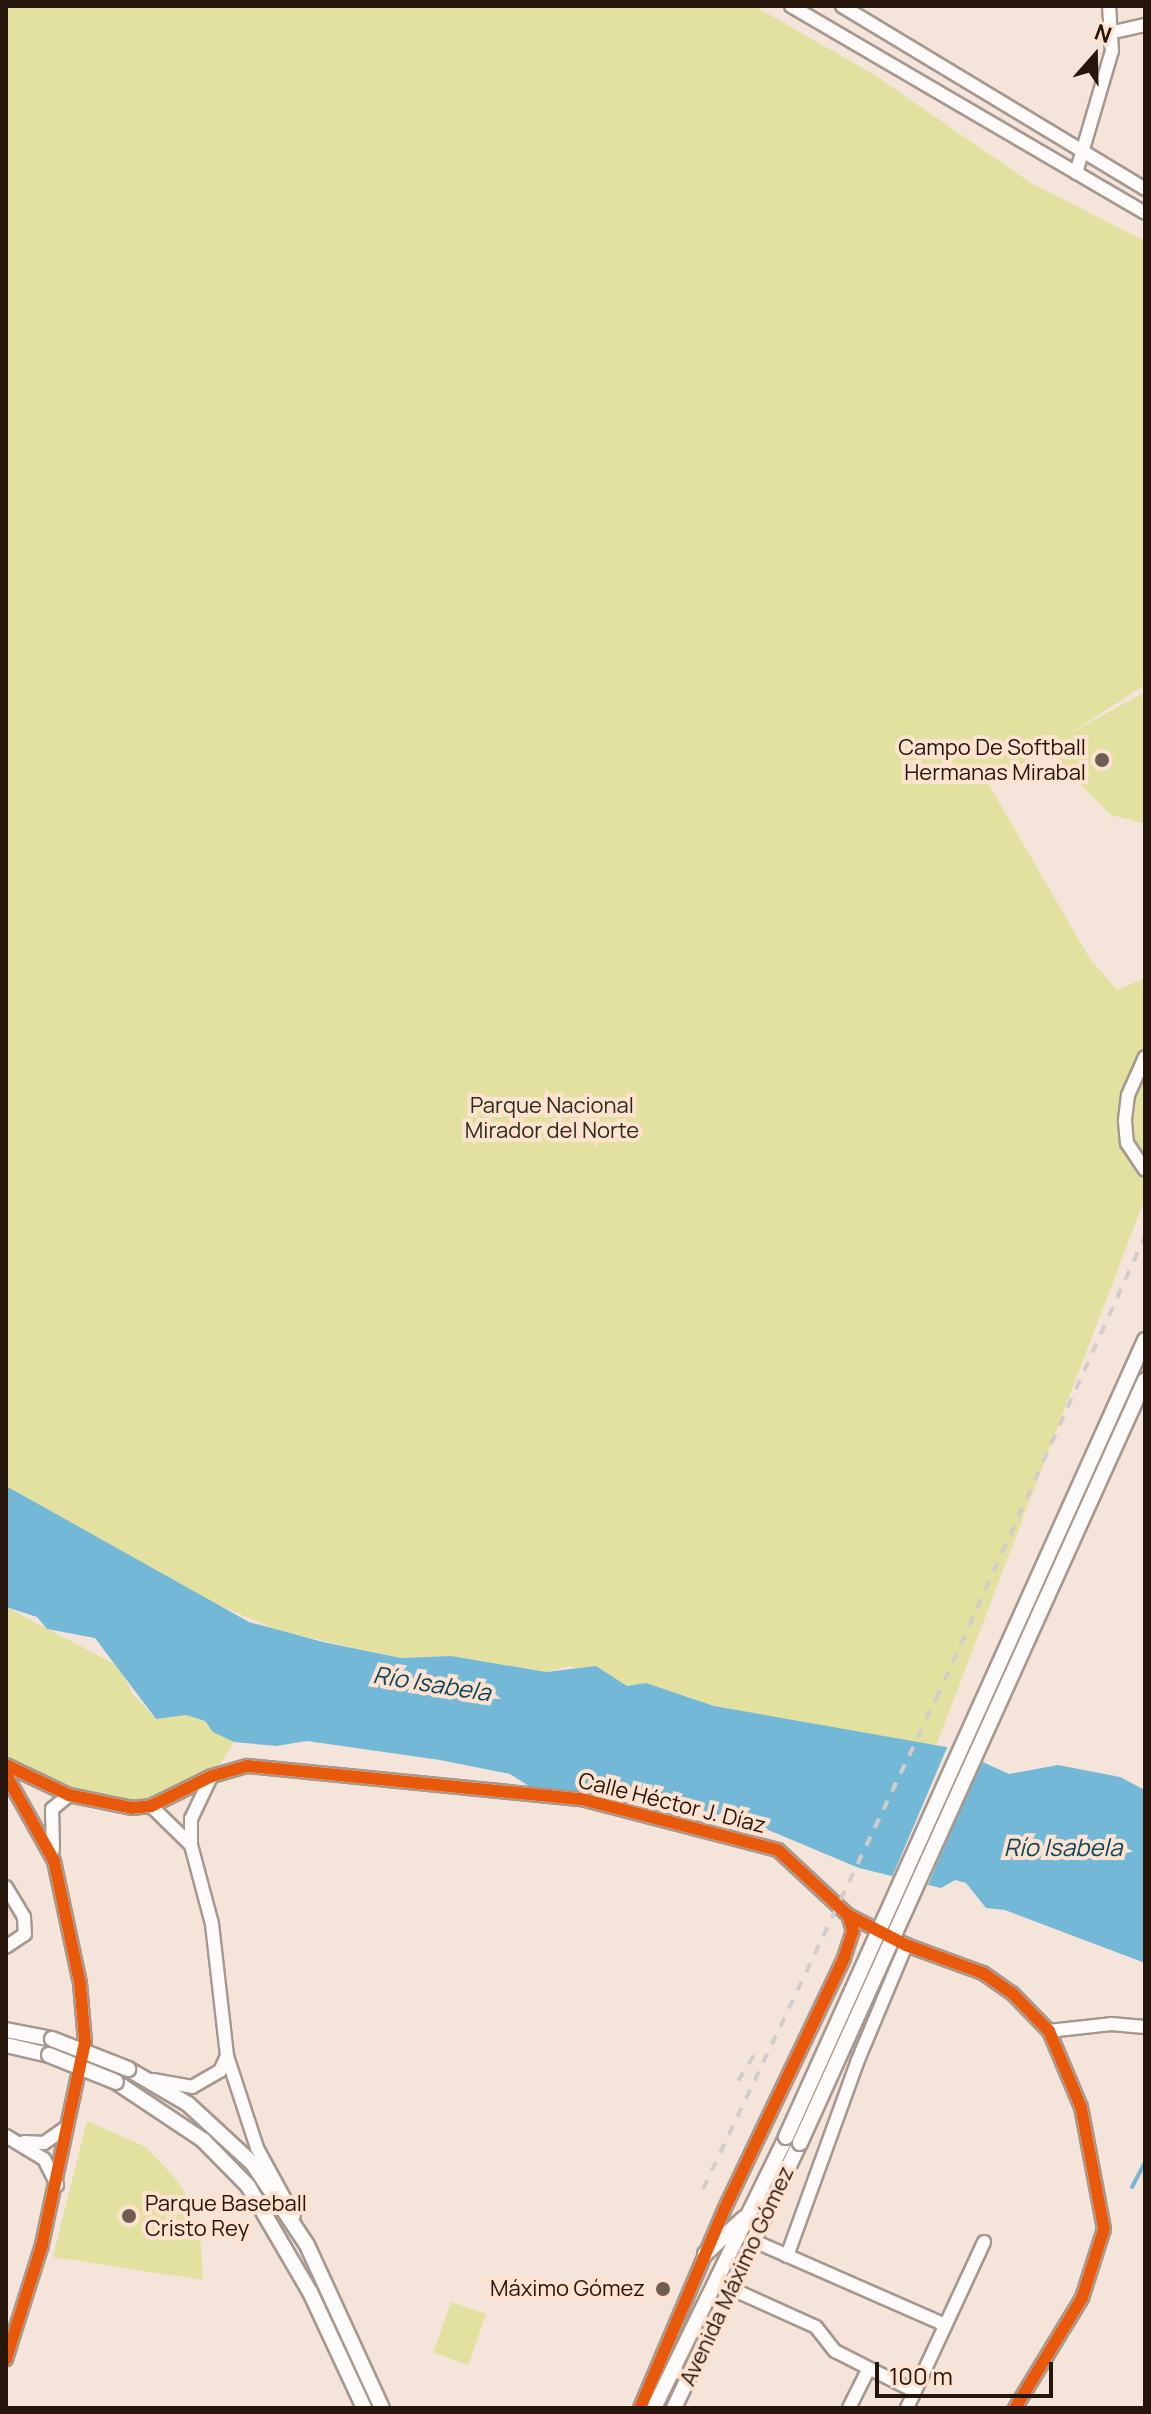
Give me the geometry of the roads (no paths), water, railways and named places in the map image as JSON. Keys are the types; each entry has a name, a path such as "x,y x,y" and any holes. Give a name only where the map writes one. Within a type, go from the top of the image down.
{"main road":[{"path":"793,2140 1145,1340"},
{"path":"793,2140 1145,1380"},
{"path":"6,2030 52,2039 134,2072 188,2104 253,2164 307,2245 382,2408"},
{"path":"6,2045 49,2055 116,2082 203,2140 248,2186 310,2292 364,2408"},
{"name":"Avenida Máximo Gómez","path":"651,2408 750,2212 793,2140"},
{"name":"Avenida Máximo Gómez","path":"674,2408 754,2241 793,2140"},
{"path":"705,2254 750,2212"},
{"path":"371,2382 394,2408"}],"street":[{"path":"791,6 1145,213"},
{"path":"842,6 1145,189"},
{"path":"1076,173 1114,32 1109,6"},
{"path":"1114,32 1145,25"},
{"path":"1145,1057 1128,1095 1125,1121 1127,1143 1145,1170"},
{"name":"Calle Héctor J. Díaz","path":"6,1765 69,1795 110,1806 151,1806 212,1776 248,1766 422,1780 581,1799 653,1815 778,1850 848,1915 906,1945 983,1973 1012,1993 1049,2031 1081,2107 1104,2229 1082,2298 1015,2408"},
{"path":"6,1775 54,1861"},
{"path":"212,1776 191,1819 191,1845 212,1924 227,2056 257,2148 307,2245"},
{"path":"6,2359 57,2185 85,2042 80,1983 48,1823 59,1800 69,1795"},
{"path":"151,1806 191,1845"},
{"path":"6,1887 24,1917 25,1934 6,1947"},
{"path":"640,2408 705,2254 844,1958 853,1931 848,1915"},
{"path":"787,2256 906,1945"},
{"path":"1049,2031 1111,2024 1145,2027"},
{"path":"134,2072 192,2087 220,2071 227,2056"},
{"path":"12,2138 44,2143 67,2127"},
{"path":"12,2138 44,2159 57,2185"},
{"path":"754,2241 945,2325"},
{"path":"907,2408 984,2242"},
{"path":"732,2289 816,2327 835,2351 914,2391"},
{"path":"849,2408 868,2370"}],"water":[{"name":"Río Isabela","path":"6,1486 249,1622 323,1642 401,1658 451,1656 546,1672 596,1666 627,1686 646,1683 714,1706 952,1748 1009,1774 1058,1765 1120,1777 1145,1790 1145,1963 1005,1910 986,1908 966,1883 955,1880 941,1888 859,1868 766,1829 726,1807 719,1815 625,1792 597,1800 532,1788 510,1774 440,1760 307,1741 276,1746 234,1742 213,1732 205,1721 186,1715 156,1719 95,1638 47,1629 37,1617 6,1607"}],"waterway":[{"path":"1132,2187 1145,2163"}],"railway":[{"path":"703,2189 936,1699 1145,1236"},
{"path":"738,2081 755,2054"}],"place":[{"name":"Campo De Softball Hermanas Mirabal","path":"1102,760"},
{"name":"Parque Baseball Cristo Rey","path":"129,2216"},
{"name":"Máximo Gómez","path":"663,2289"}],"park label":[{"name":"Parque Nacional Mirador del Norte","path":"552,1118"}]}
